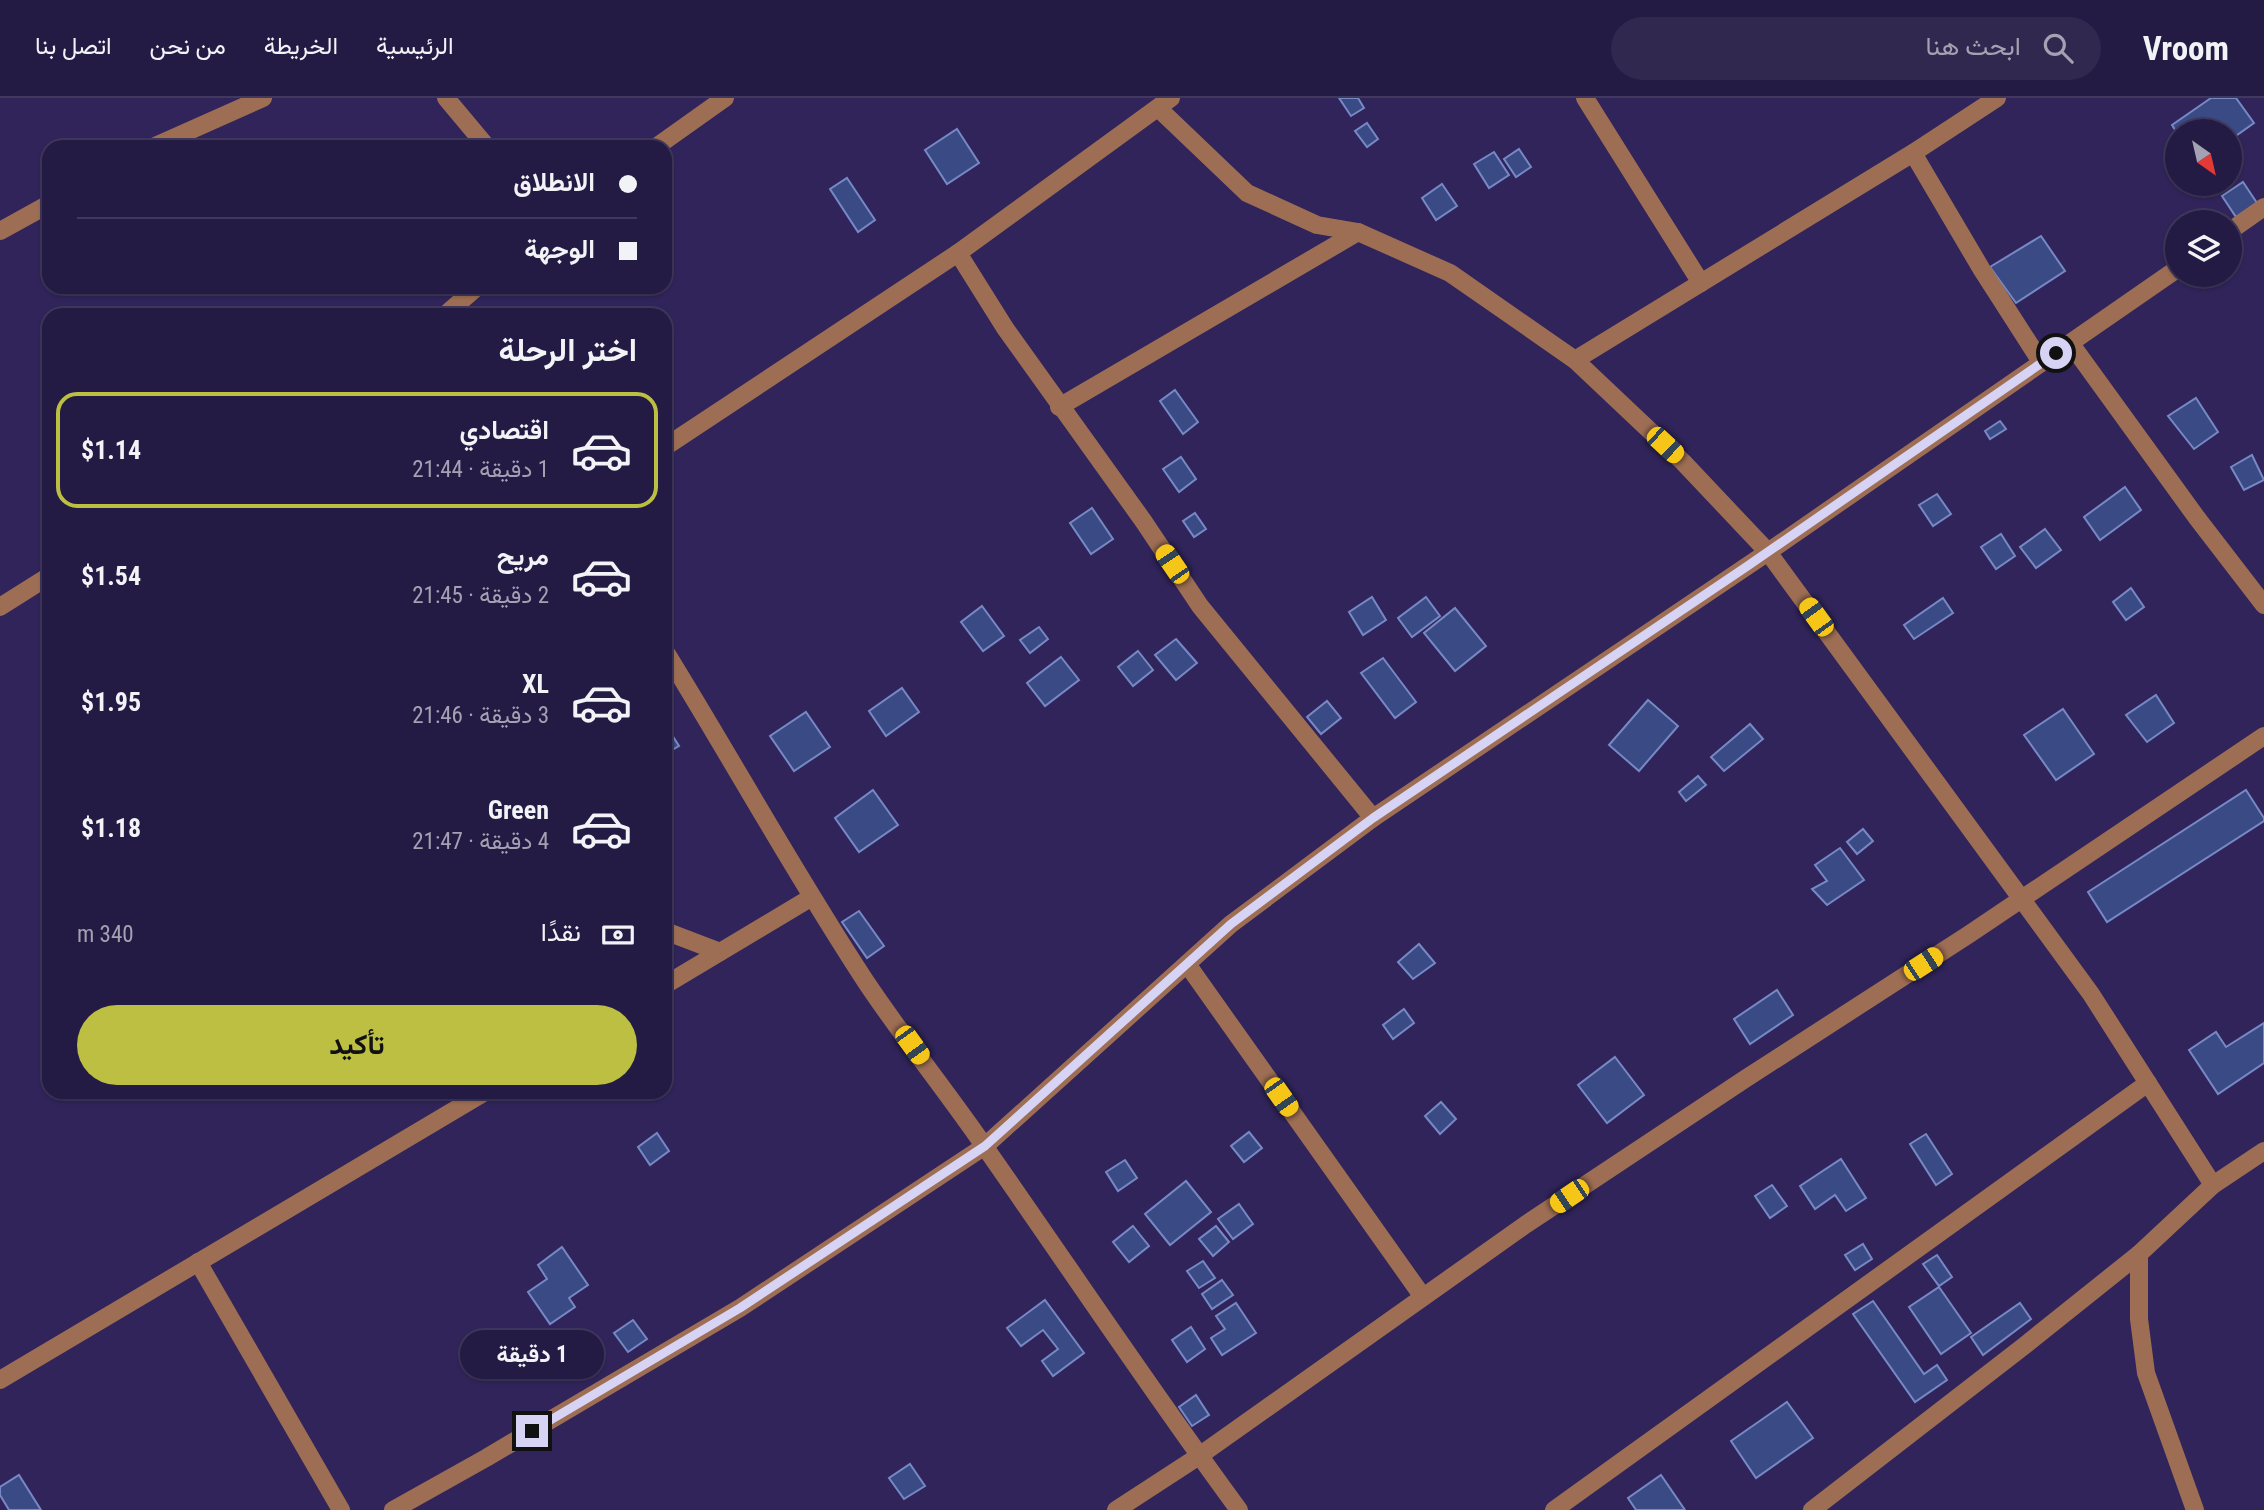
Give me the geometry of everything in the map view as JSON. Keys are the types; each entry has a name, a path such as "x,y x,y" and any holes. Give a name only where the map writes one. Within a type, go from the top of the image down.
{"street":[{"path":"169,140 263,98"},
{"path":"446,98 481,140"},
{"path":"666,140 725,98"},
{"path":"1585,98 1701,283"},
{"path":"1575,360 1913,153 1997,98"},
{"path":"672,442 958,253 1164,103 1247,193 1317,225 1358,232 1450,273 1575,360 1683,461 1768,552 2091,995 2213,1185"},
{"path":"1913,153 1982,270 2041,362"},
{"path":"2242,223 2264,207"},
{"path":"0,231 42,208"},
{"path":"1059,407 1358,232"},
{"path":"958,253 1004,328 1144,522 1200,606 1373,818"},
{"path":"393,1510 740,1308 985,1146 1231,924 1373,818 1768,552 2165,277"},
{"path":"453,308 469,294"},
{"path":"2071,344 2197,518 2264,605"},
{"path":"0,607 42,580"},
{"path":"672,662 812,897 868,984 985,1146 1199,1456 1240,1510"},
{"path":"1116,1510 1199,1456 1548,1209 2022,899 2264,736"},
{"path":"672,981 812,897"},
{"path":"672,933 720,952"},
{"path":"1187,964 1423,1297"},
{"path":"1554,1510 2148,1083"},
{"path":"0,1380 473,1099"},
{"path":"1812,1510 2139,1254 2213,1185 2264,1152"},
{"path":"2139,1254 2139,1319 2146,1373 2195,1510"},
{"path":"198,1262 341,1510"}],"building":[{"path":"1339,98 1358,98 1364,108 1351,116"},
{"path":"2211,98 2236,98 2254,123 2242,132 2242,119 2181,119"},
{"path":"1367,123 1378,139 1367,147 1355,131"},
{"path":"957,129 979,163 947,184 925,150"},
{"path":"1519,149 1531,167 1516,177 1504,159"},
{"path":"1494,152 1509,175 1489,188 1474,164"},
{"path":"847,178 875,220 858,232 830,189"},
{"path":"2242,183 2257,203 2242,213 2242,210 2231,210 2222,196 2242,196"},
{"path":"1442,184 1457,206 1436,220 1422,198"},
{"path":"2041,236 2065,271 2016,303 1990,267"},
{"path":"1175,390 1198,422 1183,434 1160,401"},
{"path":"2196,398 2218,432 2194,449 2168,416"},
{"path":"2000,421 2006,429 1990,439 1985,431"},
{"path":"2252,455 2264,480 2244,490 2231,467"},
{"path":"1181,457 1196,479 1179,492 1163,469"},
{"path":"2125,487 2141,510 2100,540 2084,517"},
{"path":"1937,494 1951,514 1933,526 1919,505"},
{"path":"1092,508 1113,539 1091,554 1070,523"},
{"path":"1195,513 1206,529 1194,537 1183,521"},
{"path":"2045,529 2061,550 2036,568 2020,547"},
{"path":"2001,534 2015,556 1996,569 1981,547"},
{"path":"2131,588 2144,607 2126,620 2113,602"},
{"path":"1372,597 1386,620 1363,635 1349,612"},
{"path":"1426,597 1440,616 1412,637 1398,618"},
{"path":"1943,598 1953,613 1914,639 1904,625"},
{"path":"982,606 1004,636 983,651 961,622"},
{"path":"1455,608 1486,646 1455,671 1424,633"},
{"path":"1039,627 1048,639 1030,653 1020,640"},
{"path":"1176,639 1197,663 1176,680 1155,655"},
{"path":"1138,651 1153,670 1133,686 1118,667"},
{"path":"1061,657 1079,680 1045,706 1027,683"},
{"path":"1383,658 1416,702 1395,718 1361,673"},
{"path":"902,688 919,712 886,736 869,711"},
{"path":"2156,695 2174,723 2147,742 2126,715"},
{"path":"1648,700 1678,726 1639,771 1609,745"},
{"path":"1327,701 1341,718 1321,734 1307,717"},
{"path":"2063,709 2094,754 2056,780 2024,735"},
{"path":"806,712 830,747 794,771 770,736"},
{"path":"1750,724 1763,739 1724,771 1711,757"},
{"path":"672,735 679,746 672,750"},
{"path":"1698,776 1706,785 1686,801 1679,792"},
{"path":"873,790 898,825 859,852 835,818"},
{"path":"2246,790 2264,821 2107,922 2088,892"},
{"path":"1863,829 1873,841 1857,854 1847,842"},
{"path":"1840,848 1864,880 1827,905 1812,889 1827,881 1815,865"},
{"path":"859,911 884,946 867,958 842,922"},
{"path":"1419,944 1435,963 1413,979 1398,962"},
{"path":"1777,990 1793,1015 1750,1044 1734,1019"},
{"path":"1404,1009 1414,1023 1393,1039 1383,1025"},
{"path":"2264,1023 2264,1063 2218,1094 2189,1050 2216,1032 2226,1047"},
{"path":"1615,1057 1644,1095 1607,1123 1578,1085"},
{"path":"1441,1102 1456,1119 1440,1134 1425,1116"},
{"path":"1249,1132 1262,1148 1244,1162 1231,1146"},
{"path":"657,1133 669,1151 650,1165 638,1147"},
{"path":"1926,1134 1952,1174 1936,1185 1910,1144"},
{"path":"1841,1159 1866,1198 1846,1211 1835,1195 1815,1209 1800,1186"},
{"path":"1125,1160 1137,1178 1118,1191 1106,1172"},
{"path":"1186,1181 1211,1212 1170,1245 1145,1214"},
{"path":"1772,1185 1787,1206 1770,1218 1755,1196"},
{"path":"1239,1204 1253,1224 1233,1239 1218,1219"},
{"path":"1133,1226 1149,1246 1129,1262 1113,1242"},
{"path":"1216,1226 1229,1242 1213,1256 1199,1239"},
{"path":"1863,1244 1872,1259 1855,1270 1845,1255"},
{"path":"562,1247 588,1285 569,1298 575,1307 550,1324 528,1292 547,1279 538,1265"},
{"path":"1937,1255 1952,1277 1939,1286 1923,1264"},
{"path":"1203,1261 1215,1278 1199,1288 1187,1271"},
{"path":"1222,1280 1233,1295 1212,1309 1202,1294"},
{"path":"1939,1287 1971,1333 1941,1354 1909,1307"},
{"path":"1045,1300 1084,1353 1053,1376 1042,1361 1058,1349 1043,1330 1021,1346 1007,1328"},
{"path":"1873,1301 1924,1374 1937,1365 1947,1380 1915,1402 1853,1314"},
{"path":"1236,1303 1256,1333 1222,1355 1211,1338 1225,1329 1216,1316"},
{"path":"2020,1303 2031,1319 1983,1355 1971,1337"},
{"path":"633,1320 647,1339 628,1352 614,1333"},
{"path":"1191,1327 1205,1349 1187,1362 1172,1340"},
{"path":"1196,1395 1209,1415 1192,1426 1179,1407"},
{"path":"1787,1402 1813,1438 1756,1478 1731,1441"},
{"path":"910,1464 925,1486 904,1499 889,1478"},
{"path":"19,1475 41,1510 9,1510 0,1495 0,1487"},
{"path":"1661,1475 1685,1510 1636,1510 1628,1498"}],"route":[{"path":"532,1431 740,1308 985,1146 1231,924 1373,818 1746,567 2056,353"}]}
